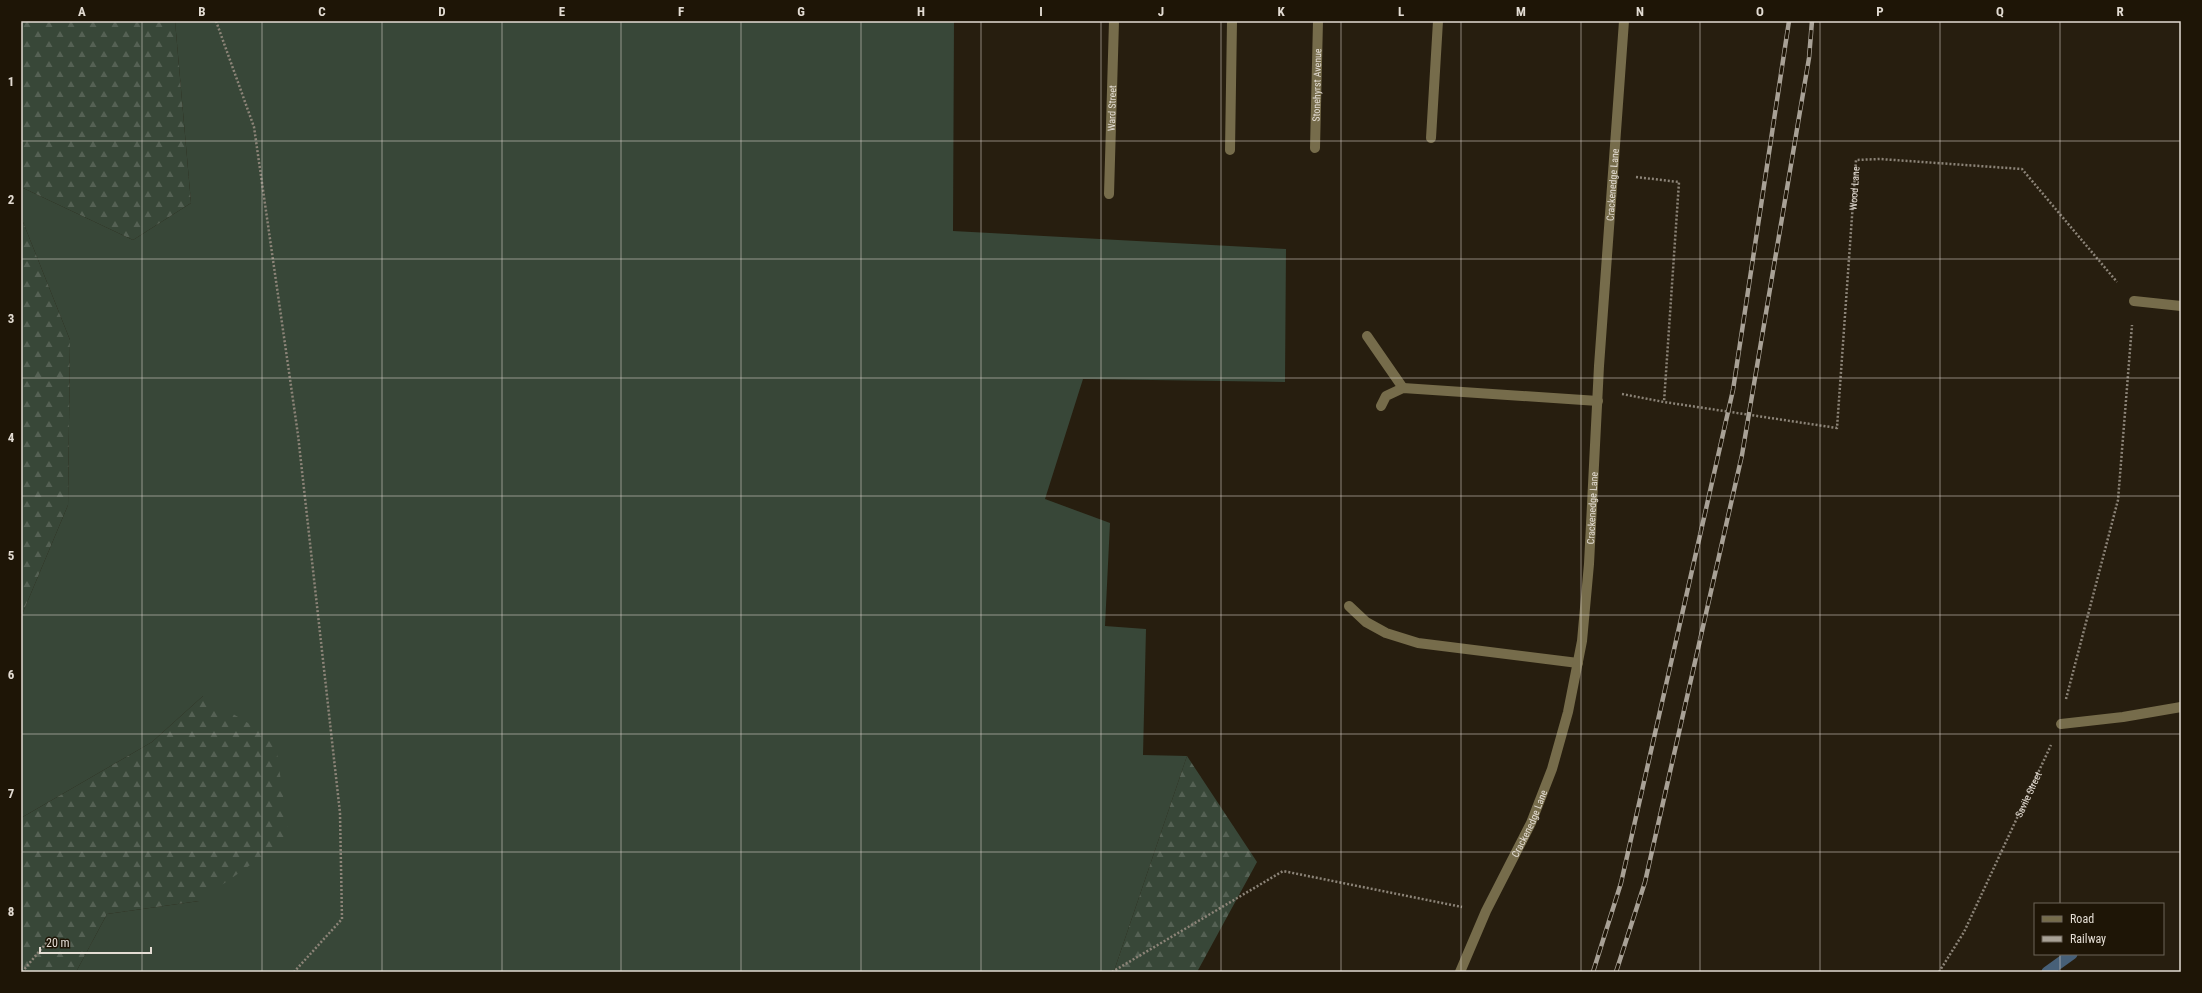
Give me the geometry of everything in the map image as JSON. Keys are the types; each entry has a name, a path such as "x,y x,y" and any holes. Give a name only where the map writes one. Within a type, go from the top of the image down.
{"street":[{"name":"Ward Street","path":"1109,194 1114,21"},
{"path":"1230,150 1232,21"},
{"name":"Stonehyrst Avenue","path":"1316,148 1318,21"},
{"path":"1431,138 1438,21"},
{"name":"Crackenedge Lane","path":"1460,972 1486,911 1531,823 1552,769 1568,712 1582,641 1589,564 1598,401 1624,21"},
{"path":"2134,301 2181,306"},
{"path":"1367,336 1403,388"},
{"path":"1381,406 1386,396 1403,388 1598,401"},
{"path":"1349,606 1366,622 1386,633 1418,643 1578,663"},
{"path":"2061,724 2123,717 2181,707"}],"path":[{"path":"216,21 254,127 298,435 340,813 342,919 294,972"},
{"name":"Wood Lane","path":"1617,393 1664,402 1837,428 1856,160 1880,159 1996,165 2022,169 2134,301"},
{"path":"1613,174 1679,182 1664,402"},
{"name":"Savile Street","path":"1939,972 1964,932 2061,724 2071,676 2118,500 2134,301"},
{"path":"1112,972 1283,871 1486,911"},
{"path":"22,972 48,941"}],"green space":[{"path":"21,21 175,21 191,203 133,240 21,187"},
{"path":"175,21 954,21 953,231 1286,249 1285,382 1083,379 1045,499 1110,523 1105,626 1146,629 1143,755 1187,756 1114,971 76,972 107,914 199,901 203,696 152,742 21,818 21,617 68,505 70,340 21,217 21,187 133,240 191,203"},
{"path":"21,217 70,340 68,505 21,617"},
{"path":"203,696 275,739 289,838 199,901 107,914 76,972 21,972 21,818 152,742"},
{"path":"1187,756 1257,862 1197,972 1112,972 1114,971"}],"waterway":[{"path":"2047,972 2071,955"}],"railway":[{"path":"1593,972 1621,883 1733,390 1789,21"},
{"path":"1616,972 1645,882 1742,455 1809,58 1812,21"}]}
